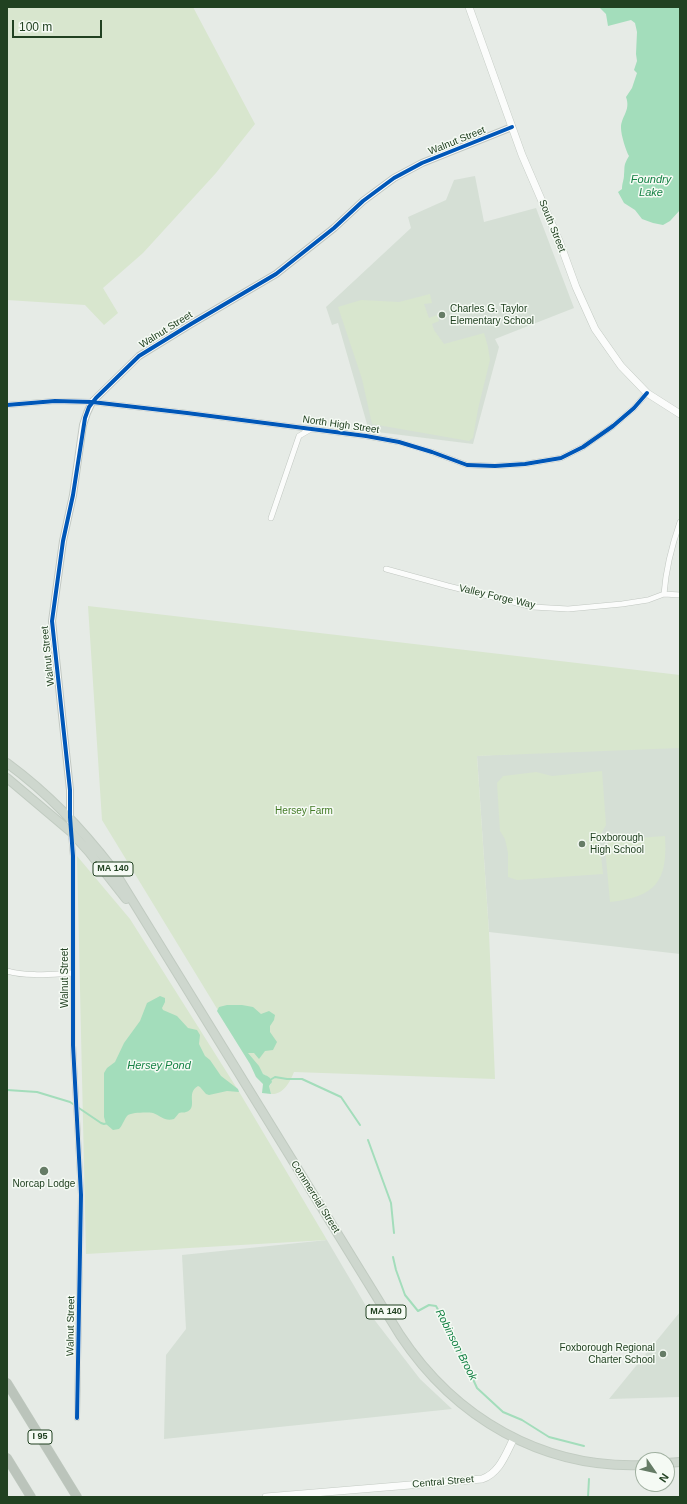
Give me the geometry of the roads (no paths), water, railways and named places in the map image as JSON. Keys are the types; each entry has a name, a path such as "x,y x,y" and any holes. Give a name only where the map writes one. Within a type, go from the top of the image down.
{"highway":[{"name":"I 95","path":"7,1383 75,1493"},
{"path":"7,1458 31,1497"}],"main road":[{"name":"South Street","path":"469,7 512,127 560,243 576,287 595,329 621,366 647,393 680,414"},
{"name":"Commercial Street","path":"7,763 40,789 70,817 113,868 413,1354 433,1378 458,1402 481,1419 514,1438"},
{"name":"Commercial Street","path":"7,778 71,832 89,852 148,926"},
{"name":"MA 140","path":"514,1438 549,1452 581,1461 606,1464 635,1465"},
{"name":"Central Street","path":"266,1497 298,1496 482,1479 489,1476 498,1468 514,1438"}],"street":[{"name":"Walnut Street","path":"77,1418 81,1195 73,1045 73,856 70,817 70,790 52,621 63,541 73,495 87,413 92,402 139,356 276,274 328,233 363,201 394,178 422,163 512,127"},
{"name":"North High Street","path":"7,405 55,401 92,402 311,429 399,442 467,465 495,466 525,464 561,458 583,447 613,426 634,408 647,393"},
{"path":"271,518 299,436 311,429"},
{"path":"664,594 671,546 680,522"},
{"name":"Valley Forge Way","path":"386,569 533,607 568,609 648,600 664,594 680,596"},
{"path":"7,971 42,974 73,973"}],"water":[{"name":"Foundry Lake","path":"599,7 680,7 680,210 670,221 663,225 642,219 635,210 624,203 618,192 622,189 625,166 629,156 622,135 621,124 627,110 626,97 632,88 637,73 634,70 637,61 637,32 635,23 631,20 608,26 606,14"},
{"name":"Hersey Pond","path":"160,996 165,998 162,1008 163,1010 177,1016 188,1028 197,1030 200,1035 199,1044 205,1056 210,1060 221,1076 238,1089 239,1092 227,1091 209,1095 198,1086 192,1092 192,1107 190,1110 179,1113 174,1119 166,1119 151,1113 133,1113 125,1118 119,1129 113,1130 106,1124 104,1117 104,1073 107,1068 115,1062 124,1043 140,1021 147,1003"},
{"path":"227,1005 253,1007 261,1014 269,1011 275,1015 270,1026 270,1032 277,1042 273,1050 265,1051 259,1059 254,1053 248,1053 259,1066 263,1074 271,1079 272,1082 269,1086 271,1094 262,1093 263,1084 256,1077 250,1064 217,1011 219,1007"}],"waterway":[{"name":"Robinson Brook","path":"270,1080 275,1077 302,1079 341,1097 360,1125"},
{"name":"Robinson Brook","path":"7,1090 37,1092 70,1102 101,1123 108,1123"},
{"name":"Robinson Brook","path":"368,1140 391,1203 394,1233"},
{"name":"Robinson Brook","path":"393,1257 405,1295 418,1311 429,1305 436,1306 458,1346 477,1388 503,1412 522,1420 549,1437 584,1446"},
{"name":"Robinson Brook","path":"588,1497 589,1479"}],"place":[{"name":"Charles G. Taylor Elementary School","path":"442,315"},
{"name":"Foxborough High School","path":"582,844"},
{"name":"Norcap Lodge","path":"44,1171"},
{"name":"Foxborough Regional Charter School","path":"663,1354"}],"park label":[{"name":"Hersey Farm","path":"304,811"}]}
